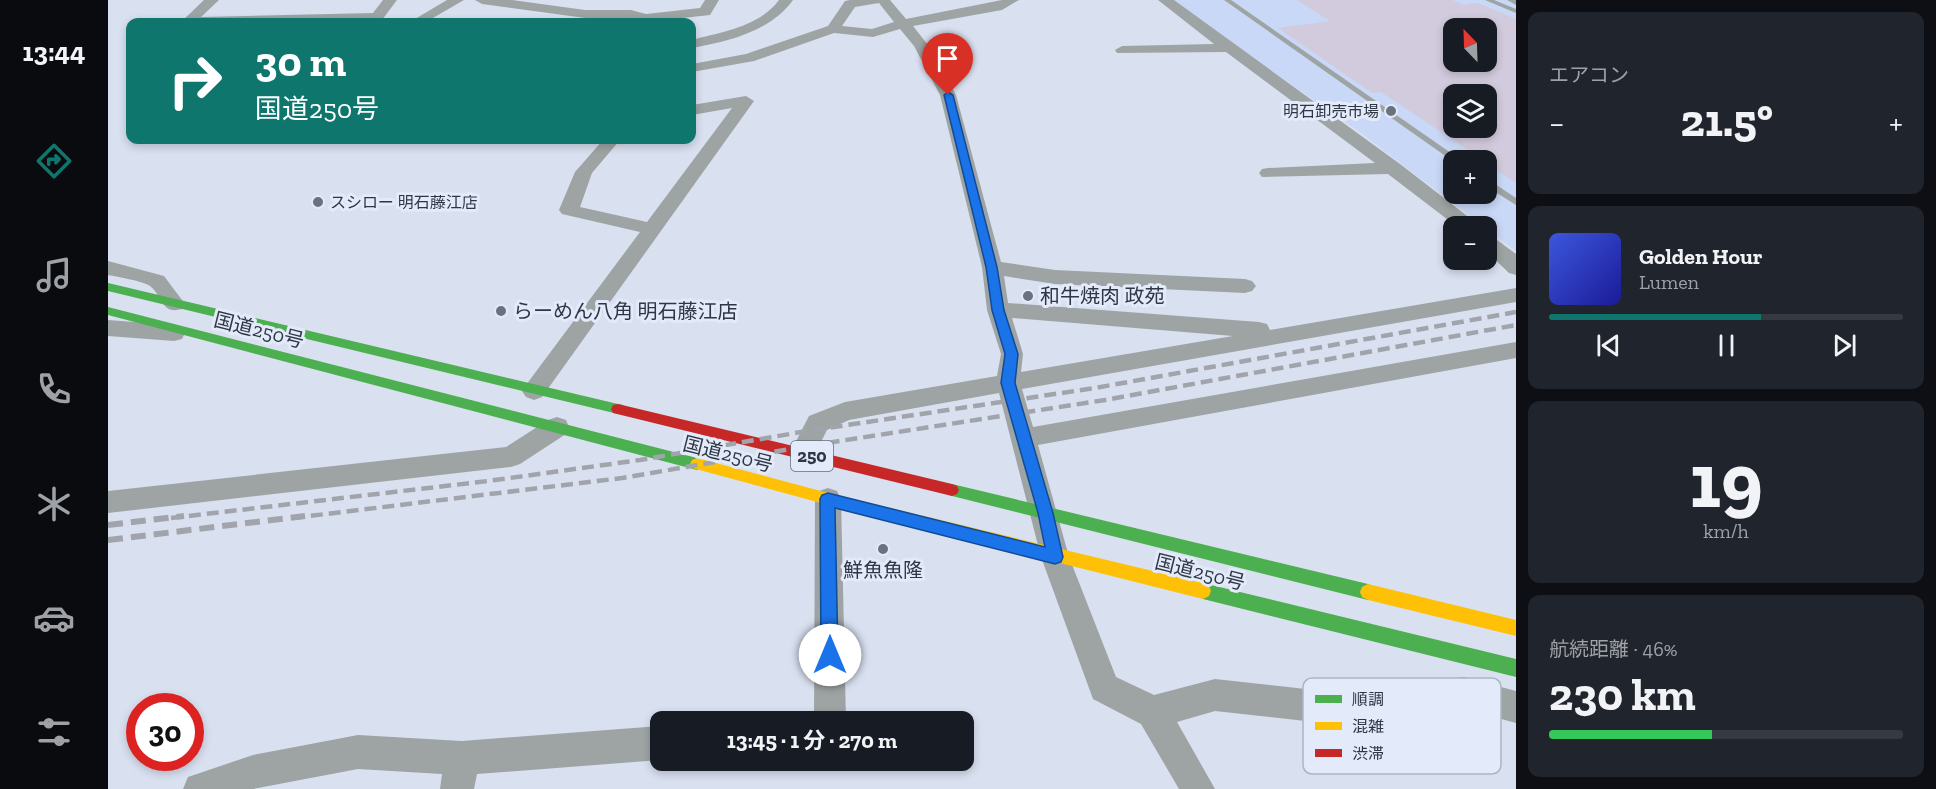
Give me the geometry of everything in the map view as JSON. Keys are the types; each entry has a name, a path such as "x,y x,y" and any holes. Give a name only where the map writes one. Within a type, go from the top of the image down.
{"highway":[{"name":"国道250号","path":"108,287 534,391 803,453 1516,628"},
{"name":"国道250号","path":"108,311 557,427 673,460 1055,557 1516,668"}],"street":[{"path":"193,18 212,0"},
{"path":"339,18 376,17 390,0"},
{"path":"424,18 457,0"},
{"path":"482,0 518,2 537,9 585,14 631,14 646,18 705,12 712,0"},
{"path":"614,14 626,0"},
{"path":"696,43 752,27 782,6 786,0"},
{"path":"832,29 850,4 876,0"},
{"path":"883,0 921,45 948,95 992,267 998,310 1012,354 1008,383 1045,513 1055,557 1104,688 1153,712 1198,789"},
{"path":"696,67 749,58 832,29 873,33 902,24 1002,6 1012,0"},
{"path":"1165,0 1227,48 1295,94 1455,216"},
{"path":"525,18 537,9"},
{"path":"1122,50 1227,48"},
{"path":"534,391 746,101 696,109"},
{"path":"608,144 584,172 569,210 653,229"},
{"path":"1268,173 1394,168"},
{"path":"1497,249 1514,261"},
{"path":"992,267 1055,277 1245,286"},
{"path":"108,268 158,281 174,304"},
{"path":"803,453 818,423 845,411 1516,295"},
{"path":"998,310 1296,333"},
{"path":"108,327 203,335"},
{"path":"1024,438 1516,350"},
{"path":"108,502 511,457 557,427"},
{"path":"828,499 830,711"},
{"path":"1153,712 1215,695 1303,705"},
{"path":"1501,703 1516,707"},
{"path":"200,789 253,772 358,752 460,774 650,745"}],"lane":[{"path":"1227,0 1443,150"},
{"path":"1488,0 1516,11"},
{"path":"1497,189 1516,202"}],"shaded area":[{"name":"明石卸売市場","path":"1169,0 1508,0 1516,3 1516,251 1497,237 1497,216 1470,216 1454,204 1497,204 1497,150 1443,150 1443,196 1357,130"}],"building":[{"path":"1297,0 1453,0 1463,5 1478,3 1516,19 1516,183 1497,170 1497,150 1468,150 1450,138 1497,138 1497,84 1443,84 1443,133 1381,92 1372,93 1278,28 1330,21"}],"railway":[{"path":"171,518 488,481 640,460 807,431 1095,388 1516,312"},
{"path":"293,518 622,478 814,445 1105,400 1516,325"},
{"path":"108,525 184,516"},
{"path":"108,540 305,516"}],"traffic: fast":[{"path":"108,287 618,409"},
{"path":"108,311 697,464"},
{"path":"952,490 1368,592"},
{"path":"1203,591 1516,668"}],"traffic: slow":[{"path":"697,464 832,500 1203,591"},
{"path":"1368,592 1516,628"}],"traffic: jam":[{"path":"618,409 952,490"}],"place":[{"name":"明石卸売市場","path":"1391,111"},
{"name":"スシロー 明石藤江店","path":"318,202"},
{"name":"和牛焼肉 政苑","path":"1028,296"},
{"name":"らーめん八角 明石藤江店","path":"501,311"},
{"name":"鮮魚魚隆","path":"883,549"}],"route":[{"path":"830,655 828,499 1055,557 1045,513 1008,383 1012,354 998,310 992,267 948,95"}]}
